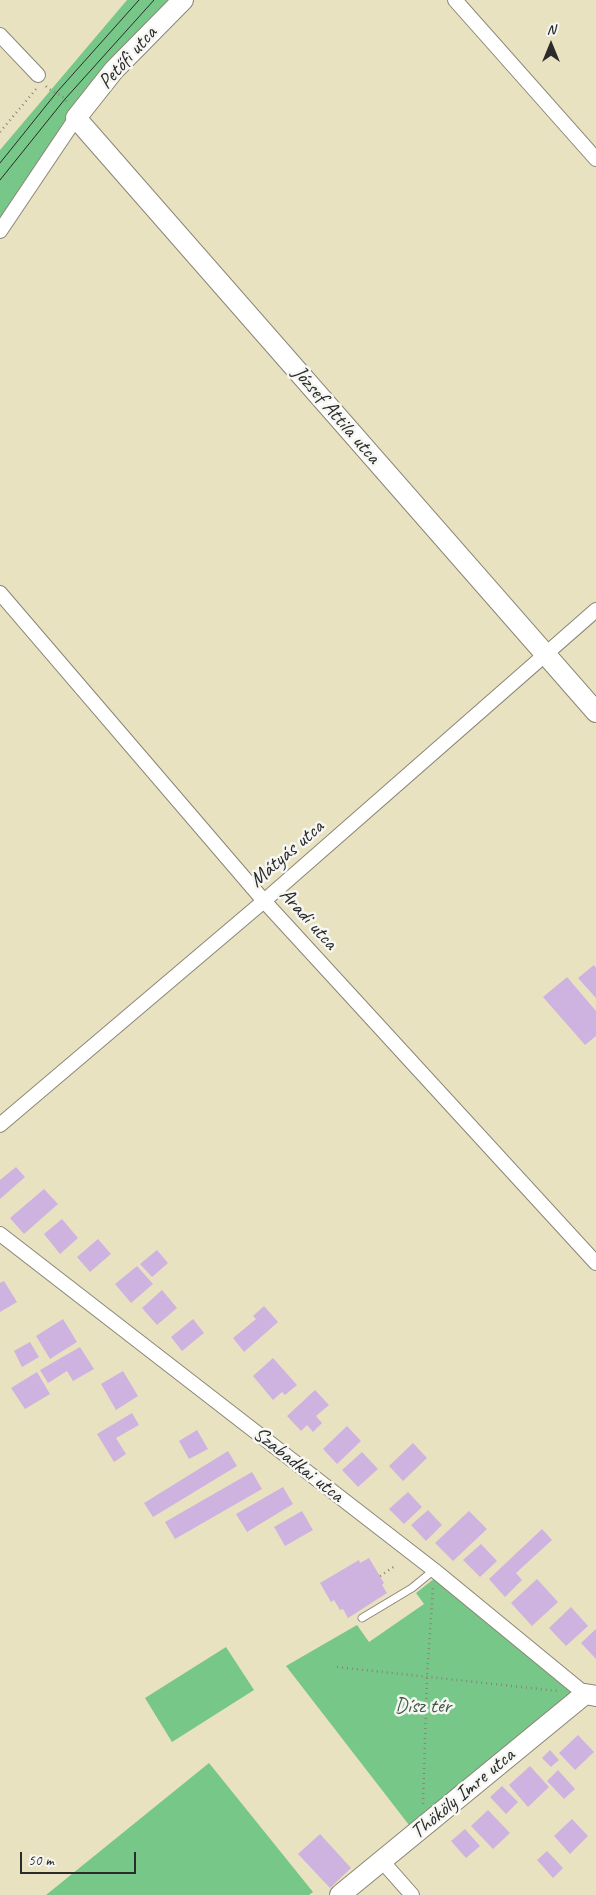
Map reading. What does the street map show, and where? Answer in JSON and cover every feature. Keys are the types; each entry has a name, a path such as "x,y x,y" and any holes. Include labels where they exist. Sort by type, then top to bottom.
{"street":[{"name":"Petőfi utca","path":"76,118 114,70 183,0"},
{"path":"455,0 596,159"},
{"path":"0,35 40,78"},
{"path":"0,231 76,118"},
{"name":"József Attila utca","path":"76,118 596,712"},
{"name":"Aradi utca","path":"0,593 264,900 596,1263"},
{"name":"Mátyás utca","path":"0,1125 264,900 596,610"},
{"name":"Szabadkai utca","path":"0,1234 434,1570 590,1695"},
{"name":"Thököly Imre utca","path":"340,1895 590,1695"},
{"path":"382,1861 412,1895"}],"lane":[{"path":"362,1618 412,1588 434,1570"}],"path":[{"path":"0,132 40,78 48,89 62,96 72,108 76,118"},
{"path":"59,99 62,96"},
{"path":"380,1576 395,1566"},
{"path":"422,1828 427,1677 434,1570"},
{"path":"337,1667 590,1695"}],"green space":[{"path":"127,0 175,0 61,128 0,218 0,150"},
{"name":"Dísz tér","path":"435,1578 573,1693 409,1825 286,1666 357,1625 369,1642 424,1604 416,1593"},
{"path":"226,1647 254,1690 172,1742 145,1698"},
{"path":"209,1763 313,1892 309,1895 46,1895"}],"building":[{"path":"594,965 596,968 596,998 578,978"},
{"path":"567,977 596,1011 596,1036 585,1045 543,997"},
{"path":"16,1167 25,1177 0,1199 0,1180"},
{"path":"44,1189 58,1204 24,1234 10,1218"},
{"path":"62,1219 78,1238 60,1254 44,1234"},
{"path":"98,1239 111,1254 90,1272 77,1257"},
{"path":"157,1250 168,1263 152,1277 140,1264"},
{"path":"137,1266 153,1284 131,1303 115,1284"},
{"path":"4,1281 17,1302 0,1312 0,1283"},
{"path":"162,1290 177,1308 157,1325 142,1308"},
{"path":"264,1306 278,1322 244,1352 233,1338 256,1319 253,1316"},
{"path":"63,1319 77,1342 50,1359 36,1336"},
{"path":"193,1319 204,1333 182,1351 171,1337"},
{"path":"30,1342 39,1357 22,1367 14,1351"},
{"path":"80,1347 94,1369 73,1381 67,1371 48,1383 40,1370"},
{"path":"273,1358 297,1385 285,1395 282,1392 273,1400 253,1376"},
{"path":"123,1371 138,1396 116,1410 101,1384"},
{"path":"37,1372 50,1394 25,1409 11,1388"},
{"path":"315,1390 329,1405 316,1416 322,1423 313,1432 307,1425 301,1431 287,1416"},
{"path":"132,1413 139,1425 116,1438 126,1454 114,1462 97,1434"},
{"path":"347,1426 361,1441 337,1464 323,1449"},
{"path":"197,1430 208,1449 189,1459 179,1441"},
{"path":"413,1443 427,1458 403,1481 389,1466"},
{"path":"228,1451 237,1466 153,1517 144,1503"},
{"path":"362,1452 378,1469 358,1487 342,1470"},
{"path":"252,1472 262,1489 175,1539 165,1522"},
{"path":"283,1487 293,1504 247,1532 236,1514"},
{"path":"408,1492 422,1507 404,1524 389,1509"},
{"path":"428,1510 442,1525 426,1541 411,1525"},
{"path":"302,1511 313,1530 285,1546 274,1527"},
{"path":"469,1511 487,1529 453,1561 435,1543"},
{"path":"542,1529 552,1540 516,1573 522,1580 505,1597 489,1579"},
{"path":"481,1544 497,1561 480,1577 463,1560"},
{"path":"369,1558 384,1583 382,1585 387,1593 348,1618 343,1609 340,1610 334,1600 331,1602 320,1583 359,1560 360,1563"},
{"path":"537,1579 558,1602 532,1626 511,1603"},
{"path":"571,1607 588,1626 566,1646 549,1628"},
{"path":"596,1629 596,1659 581,1643"},
{"path":"578,1735 594,1752 575,1770 559,1753"},
{"path":"550,1750 559,1760 551,1767 542,1758"},
{"path":"530,1766 549,1787 528,1807 509,1785"},
{"path":"558,1770 575,1789 564,1799 547,1781"},
{"path":"502,1786 518,1802 506,1814 490,1797"},
{"path":"488,1810 510,1833 493,1849 471,1826"},
{"path":"572,1819 588,1836 570,1854 554,1836"},
{"path":"465,1829 480,1846 466,1858 451,1841"},
{"path":"320,1834 351,1868 330,1888 298,1854"},
{"path":"547,1851 563,1868 553,1878 537,1860"}],"tram line":[{"path":"0,163 57,92 139,0"},
{"path":"0,180 65,99 154,0"}]}
